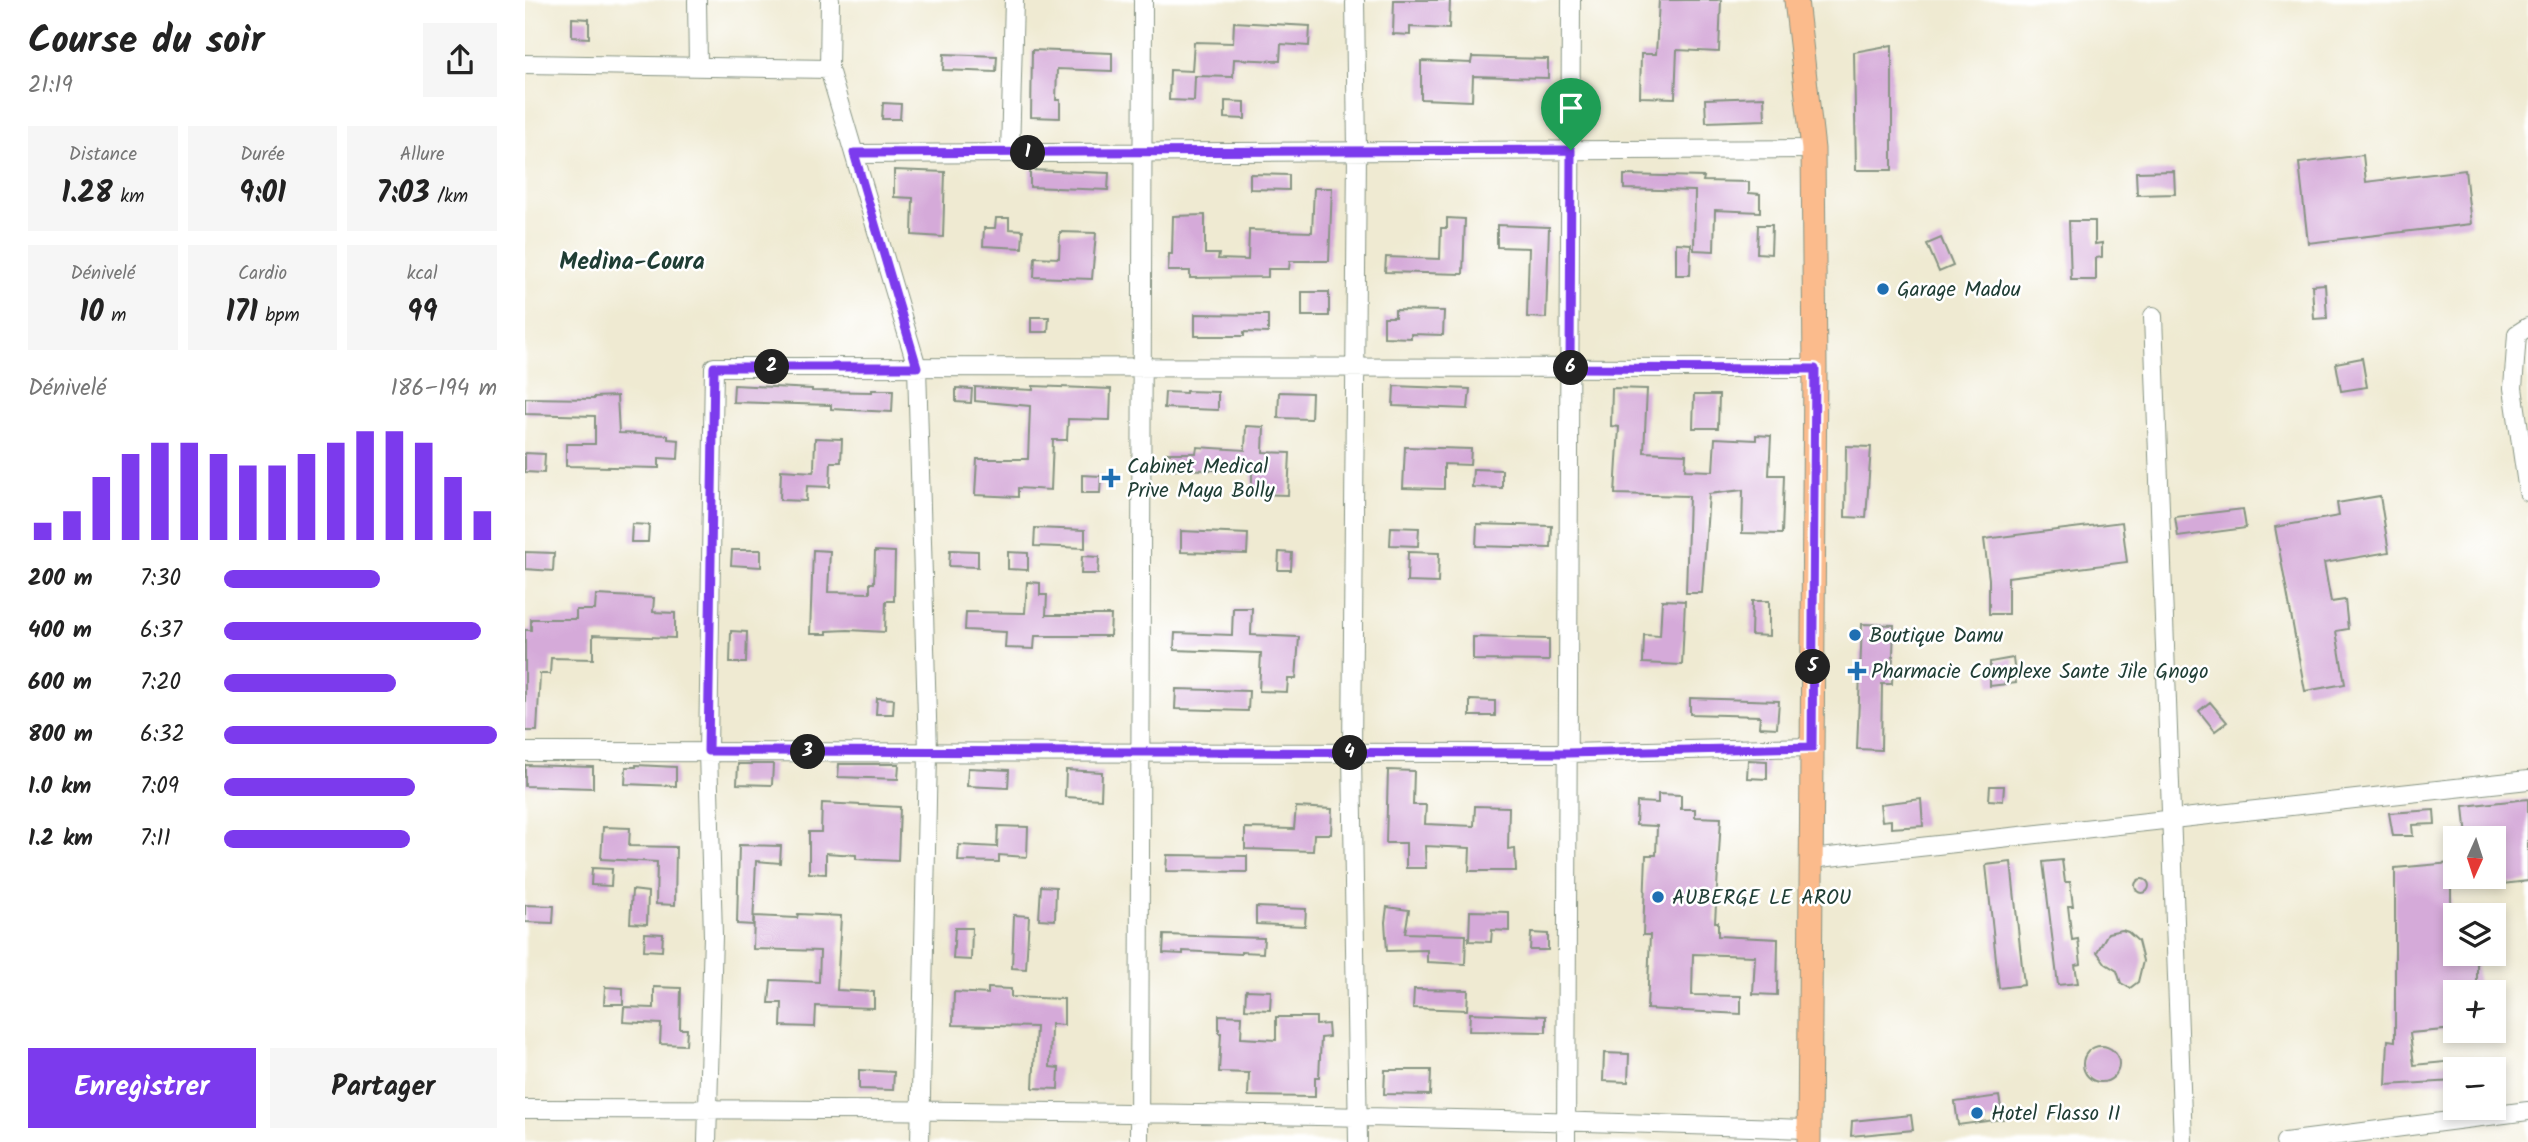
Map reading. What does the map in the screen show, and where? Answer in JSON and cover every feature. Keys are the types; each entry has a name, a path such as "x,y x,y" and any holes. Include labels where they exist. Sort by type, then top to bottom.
{"main road":[{"path":"1796,0 1813,149 1815,369 1809,1136"}],"street":[{"path":"697,0 698,65"},
{"path":"830,0 829,69 917,367 928,752 920,1142"},
{"path":"1010,153 1014,0"},
{"path":"1139,1142 1143,0"},
{"path":"1355,0 1357,151 1352,753 1358,1142"},
{"path":"1566,1142 1571,0"},
{"path":"525,64 829,69"},
{"path":"854,153 1813,149"},
{"path":"2153,316 2183,1142"},
{"path":"2528,327 2517,334 2513,388 2528,492"},
{"path":"707,1142 713,936 708,751 714,367 1815,369"},
{"path":"525,752 1568,753 1812,747"},
{"path":"1811,859 2528,780"},
{"path":"525,1110 708,1109 1566,1121 1809,1136"},
{"path":"2285,1142 2528,1111"}],"building":[{"path":"1394,0 1450,0 1449,29 1410,27 1410,35 1393,34"},
{"path":"1659,0 1721,0 1719,52 1677,50 1675,98 1640,97 1641,54 1656,54"},
{"path":"572,18 589,19 589,38 572,37"},
{"path":"1234,22 1310,26 1309,46 1281,44 1280,61 1234,59 1233,77 1195,76 1194,101 1169,100 1170,70 1192,71 1194,42 1233,43"},
{"path":"1892,45 1892,170 1856,170 1854,52"},
{"path":"1032,50 1112,53 1112,71 1057,69 1056,100 1060,100 1060,118 1031,117"},
{"path":"944,54 997,56 996,72 943,70"},
{"path":"1472,57 1548,59 1548,78 1473,76 1472,101 1421,99 1421,61 1471,63"},
{"path":"1764,97 1765,120 1706,122 1705,99"},
{"path":"1225,101 1245,102 1245,119 1225,118"},
{"path":"883,103 901,104 900,119 882,119"},
{"path":"2363,155 2366,182 2465,170 2471,224 2308,243 2299,163"},
{"path":"894,170 945,172 943,237 912,235 913,198 894,197"},
{"path":"1030,170 1109,173 1108,190 1030,187"},
{"path":"2174,171 2175,194 2137,195 2136,172"},
{"path":"1250,174 1289,175 1289,190 1250,189"},
{"path":"1624,175 1704,177 1703,181 1749,182 1749,193 1760,194 1760,212 1715,210 1714,251 1694,250 1695,191 1624,189"},
{"path":"1314,188 1332,188 1329,261 1290,261 1289,269 1268,269 1268,277 1190,278 1190,271 1168,271 1169,254 1172,254 1173,216 1205,215 1205,254 1219,254 1218,259 1248,260 1249,230 1312,232"},
{"path":"996,218 1009,218 1009,229 1023,230 1022,248 983,246 984,228 995,228"},
{"path":"1447,218 1465,219 1463,274 1385,272 1386,257 1440,259 1441,228 1447,228"},
{"path":"2069,221 2095,221 2095,244 2102,243 2102,257 2096,258 2096,280 2071,280"},
{"path":"1497,225 1549,227 1546,318 1527,317 1529,248 1497,247"},
{"path":"1758,225 1772,225 1771,254 1757,253"},
{"path":"1060,232 1096,233 1092,279 1034,277 1035,257 1059,258"},
{"path":"1941,238 1953,266 1939,272 1927,244"},
{"path":"1676,243 1691,244 1690,275 1676,275"},
{"path":"2325,284 2327,318 2314,319 2312,285"},
{"path":"1302,292 1329,292 1329,316 1302,316"},
{"path":"1395,310 1444,311 1443,335 1384,337 1384,317 1395,317"},
{"path":"1195,314 1268,315 1268,333 1195,336"},
{"path":"1031,317 1049,317 1048,332 1031,332"},
{"path":"2362,358 2367,387 2341,391 2336,363"},
{"path":"734,385 812,391 893,390 892,412 831,409 831,405 733,402"},
{"path":"1033,386 1111,389 1110,420 1068,419 1067,440 1053,440 1051,490 1018,488 1018,497 975,495 977,459 1028,459 1030,406 975,401 975,387 1033,390"},
{"path":"1394,386 1470,389 1468,409 1393,406"},
{"path":"956,388 972,389 971,403 956,402"},
{"path":"1612,388 1647,389 1644,452 1686,454 1685,470 1713,471 1715,438 1756,440 1756,435 1771,436 1769,475 1784,475 1782,534 1742,533 1743,490 1709,494 1702,593 1686,593 1689,496 1615,494 1619,427 1611,426"},
{"path":"1165,392 1218,392 1218,410 1164,408"},
{"path":"1279,392 1312,393 1311,419 1278,418"},
{"path":"1694,395 1719,395 1718,428 1693,428"},
{"path":"617,396 619,433 668,435 668,439 679,440 678,459 659,458 659,468 566,466 566,444 595,444 595,416 525,414 525,398 594,399"},
{"path":"1246,426 1264,427 1263,452 1290,453 1288,495 1252,494 1252,471 1166,469 1166,453 1196,453 1197,447 1245,450"},
{"path":"815,438 842,439 841,462 831,462 830,487 807,486 806,501 780,500 781,470 813,472"},
{"path":"1846,446 1871,447 1866,518 1845,517"},
{"path":"1405,447 1471,449 1470,465 1444,464 1444,489 1403,488"},
{"path":"525,453 545,454 544,473 525,472"},
{"path":"1473,469 1502,470 1502,488 1472,487"},
{"path":"1082,475 1101,476 1100,493 1082,493"},
{"path":"2380,496 2389,552 2324,563 2331,602 2345,600 2348,629 2336,631 2345,684 2305,691 2275,527 2339,516 2337,503"},
{"path":"2243,509 2246,528 2178,537 2175,517"},
{"path":"2122,522 2127,562 2008,577 2008,614 1989,614 1989,579 1984,539"},
{"path":"632,524 649,525 648,542 631,542"},
{"path":"1477,524 1552,526 1551,548 1476,546"},
{"path":"1391,527 1419,528 1418,546 1390,545"},
{"path":"1035,528 1085,530 1085,548 1034,546"},
{"path":"1181,531 1248,534 1247,554 1181,552"},
{"path":"732,550 761,550 761,567 731,565"},
{"path":"813,550 830,551 828,592 870,593 870,583 874,583 875,551 895,552 894,601 886,601 885,632 848,630 810,634"},
{"path":"950,550 978,551 978,567 949,566"},
{"path":"525,552 554,553 553,571 525,569"},
{"path":"1008,552 1028,553 1028,570 1008,569"},
{"path":"1279,552 1292,553 1291,570 1278,570"},
{"path":"1408,552 1439,553 1438,583 1407,582"},
{"path":"1082,556 1099,557 1098,574 1081,574"},
{"path":"1027,582 1040,583 1040,595 1047,595 1046,615 1111,615 1110,636 1035,636 1034,649 1005,648 1006,632 965,630 966,612 1025,613"},
{"path":"596,595 654,598 653,612 675,613 675,638 593,635 593,659 551,658 550,674 540,674 537,731 525,731 525,630 531,630 531,619 576,619 576,610 595,610"},
{"path":"1662,600 1685,601 1682,665 1643,663 1644,635 1660,636"},
{"path":"1752,601 1769,601 1769,636 1751,635"},
{"path":"1233,608 1252,608 1251,635 1299,637 1296,679 1288,679 1287,692 1259,691 1261,653 1174,650 1175,633 1232,635"},
{"path":"1862,624 1894,625 1892,684 1882,684 1881,750 1857,749"},
{"path":"731,631 747,632 746,663 730,663"},
{"path":"1473,637 1549,639 1549,661 1473,660"},
{"path":"2013,658 2016,683 1990,686 1990,662"},
{"path":"1176,689 1249,691 1248,711 1175,709"},
{"path":"877,698 894,699 893,714 876,714"},
{"path":"1690,698 1779,701 1777,728 1759,727 1760,716 1690,714"},
{"path":"1470,700 1495,701 1495,716 1470,716"},
{"path":"2210,702 2227,722 2215,731 2199,711"},
{"path":"1748,760 1767,761 1767,779 1747,778"},
{"path":"738,764 773,764 772,785 737,784"},
{"path":"839,764 899,764 898,779 838,777"},
{"path":"525,765 593,767 593,788 525,786"},
{"path":"626,767 676,767 676,786 625,784"},
{"path":"968,768 1009,770 1008,788 967,786"},
{"path":"1066,770 1102,772 1101,799 1065,797"},
{"path":"1388,770 1414,771 1413,805 1426,805 1425,824 1474,826 1475,806 1509,807 1508,849 1515,848 1516,871 1469,871 1470,848 1425,846 1426,868 1406,868 1406,843 1386,843"},
{"path":"1990,786 2004,786 2003,801 1989,800"},
{"path":"1658,794 1681,795 1681,809 1695,809 1695,817 1721,818 1715,922 1718,922 1718,936 1778,939 1777,995 1753,994 1755,956 1693,954 1692,995 1741,996 1741,1014 1647,1009 1650,935 1643,935 1646,855 1656,855 1657,826 1636,825 1637,802 1658,803"},
{"path":"1921,799 1923,826 1891,828 1891,820 1882,821 1880,804"},
{"path":"2528,799 2528,881 2506,884 2506,826 2466,826 2464,806"},
{"path":"822,803 900,807 898,861 856,859 856,855 826,853 826,874 809,873 809,832 821,832"},
{"path":"1296,807 1332,809 1331,834 1314,834 1313,851 1245,849 1245,828 1294,829"},
{"path":"2434,810 2435,824 2412,825 2413,836 2393,836 2389,813"},
{"path":"998,826 1028,827 1027,857 999,855 999,862 958,861 959,845 997,847"},
{"path":"603,827 630,828 629,846 676,847 675,905 656,904 657,862 601,859"},
{"path":"739,845 781,846 780,863 756,861 753,925 737,924"},
{"path":"1167,855 1247,856 1247,872 1166,871"},
{"path":"2062,860 2065,882 2070,882 2073,906 2068,906 2072,940 2078,939 2081,964 2075,965 2078,983 2058,985 2043,862"},
{"path":"2011,862 2024,985 1999,988 1986,865"},
{"path":"2443,864 2443,889 2451,889 2451,903 2443,903 2443,966 2477,966 2477,980 2443,980 2443,1030 2410,1033 2414,1065 2443,1062 2443,1082 2386,1085 2388,1040 2395,1041 2395,868"},
{"path":"592,868 612,869 611,886 591,885"},
{"path":"2139,879 2145,879 2149,886 2145,893 2139,893 2135,889 2135,883"},
{"path":"1041,886 1056,887 1055,920 1039,919"},
{"path":"632,890 648,892 647,924 630,923"},
{"path":"525,905 554,906 553,923 525,922"},
{"path":"1256,907 1306,909 1305,926 1256,924"},
{"path":"1387,907 1409,910 1405,933 1466,935 1465,964 1427,962 1427,950 1387,951"},
{"path":"1470,911 1509,912 1509,931 1492,930 1491,942 1469,941"},
{"path":"798,914 841,916 837,990 874,992 874,1008 816,1006 815,1027 781,1026 782,1003 769,1003 771,980 819,982 820,951 753,949 754,916 797,918"},
{"path":"1014,915 1029,916 1026,969 1012,968"},
{"path":"955,928 972,928 971,960 953,959"},
{"path":"2122,930 2138,941 2143,961 2138,982 2130,988 2121,983 2117,971 2106,964 2097,952 2108,933"},
{"path":"645,933 663,934 662,951 644,950"},
{"path":"1531,933 1548,934 1548,950 1530,950"},
{"path":"1164,935 1264,938 1263,953 1163,953"},
{"path":"605,987 623,988 623,1004 604,1004"},
{"path":"654,987 681,988 680,1029 687,1029 686,1045 660,1044 661,1024 623,1022 624,1007 654,1008"},
{"path":"988,988 1011,989 1011,997 1064,999 1064,1025 1051,1024 1050,1067 1059,1068 1058,1089 1033,1088 1036,1027 953,1025 954,992 988,994"},
{"path":"1414,989 1468,990 1467,1010 1413,1008"},
{"path":"1246,990 1271,991 1270,1010 1245,1009"},
{"path":"1470,1013 1546,1016 1546,1032 1469,1031"},
{"path":"1219,1015 1242,1016 1241,1038 1276,1040 1276,1017 1316,1017 1316,1025 1328,1024 1329,1037 1321,1038 1315,1097 1248,1096 1249,1073 1219,1072"},
{"path":"2101,1046 2114,1051 2119,1064 2114,1077 2101,1082 2088,1077 2083,1064 2088,1051"},
{"path":"1604,1053 1629,1054 1628,1082 1603,1081"},
{"path":"859,1070 894,1072 893,1090 859,1089"},
{"path":"1385,1070 1431,1070 1430,1095 1384,1094"},
{"path":"1999,1096 2003,1119 1958,1125 1955,1102"},
{"path":"1911,1115 1913,1130 1851,1136 1852,1121"}],"place":[{"name":"Garage Madou","path":"1883,289"},
{"name":"Cabinet Medical Prive Maya Bolly","path":"1111,478"},
{"name":"Boutique Damu","path":"1855,635"},
{"name":"Pharmacie Complexe Sante Jile Gnogo","path":"1857,671"},
{"name":"AUBERGE LE AROU","path":"1658,897"},
{"name":"Hotel Flasso II","path":"1977,1113"}],"district":[{"name":"Medina-Coura","path":"632,261"}],"route":[{"path":"1571,150 1570,368 1815,369 1812,747 1568,753 708,751 714,367 917,367 854,153 1571,150"}]}
